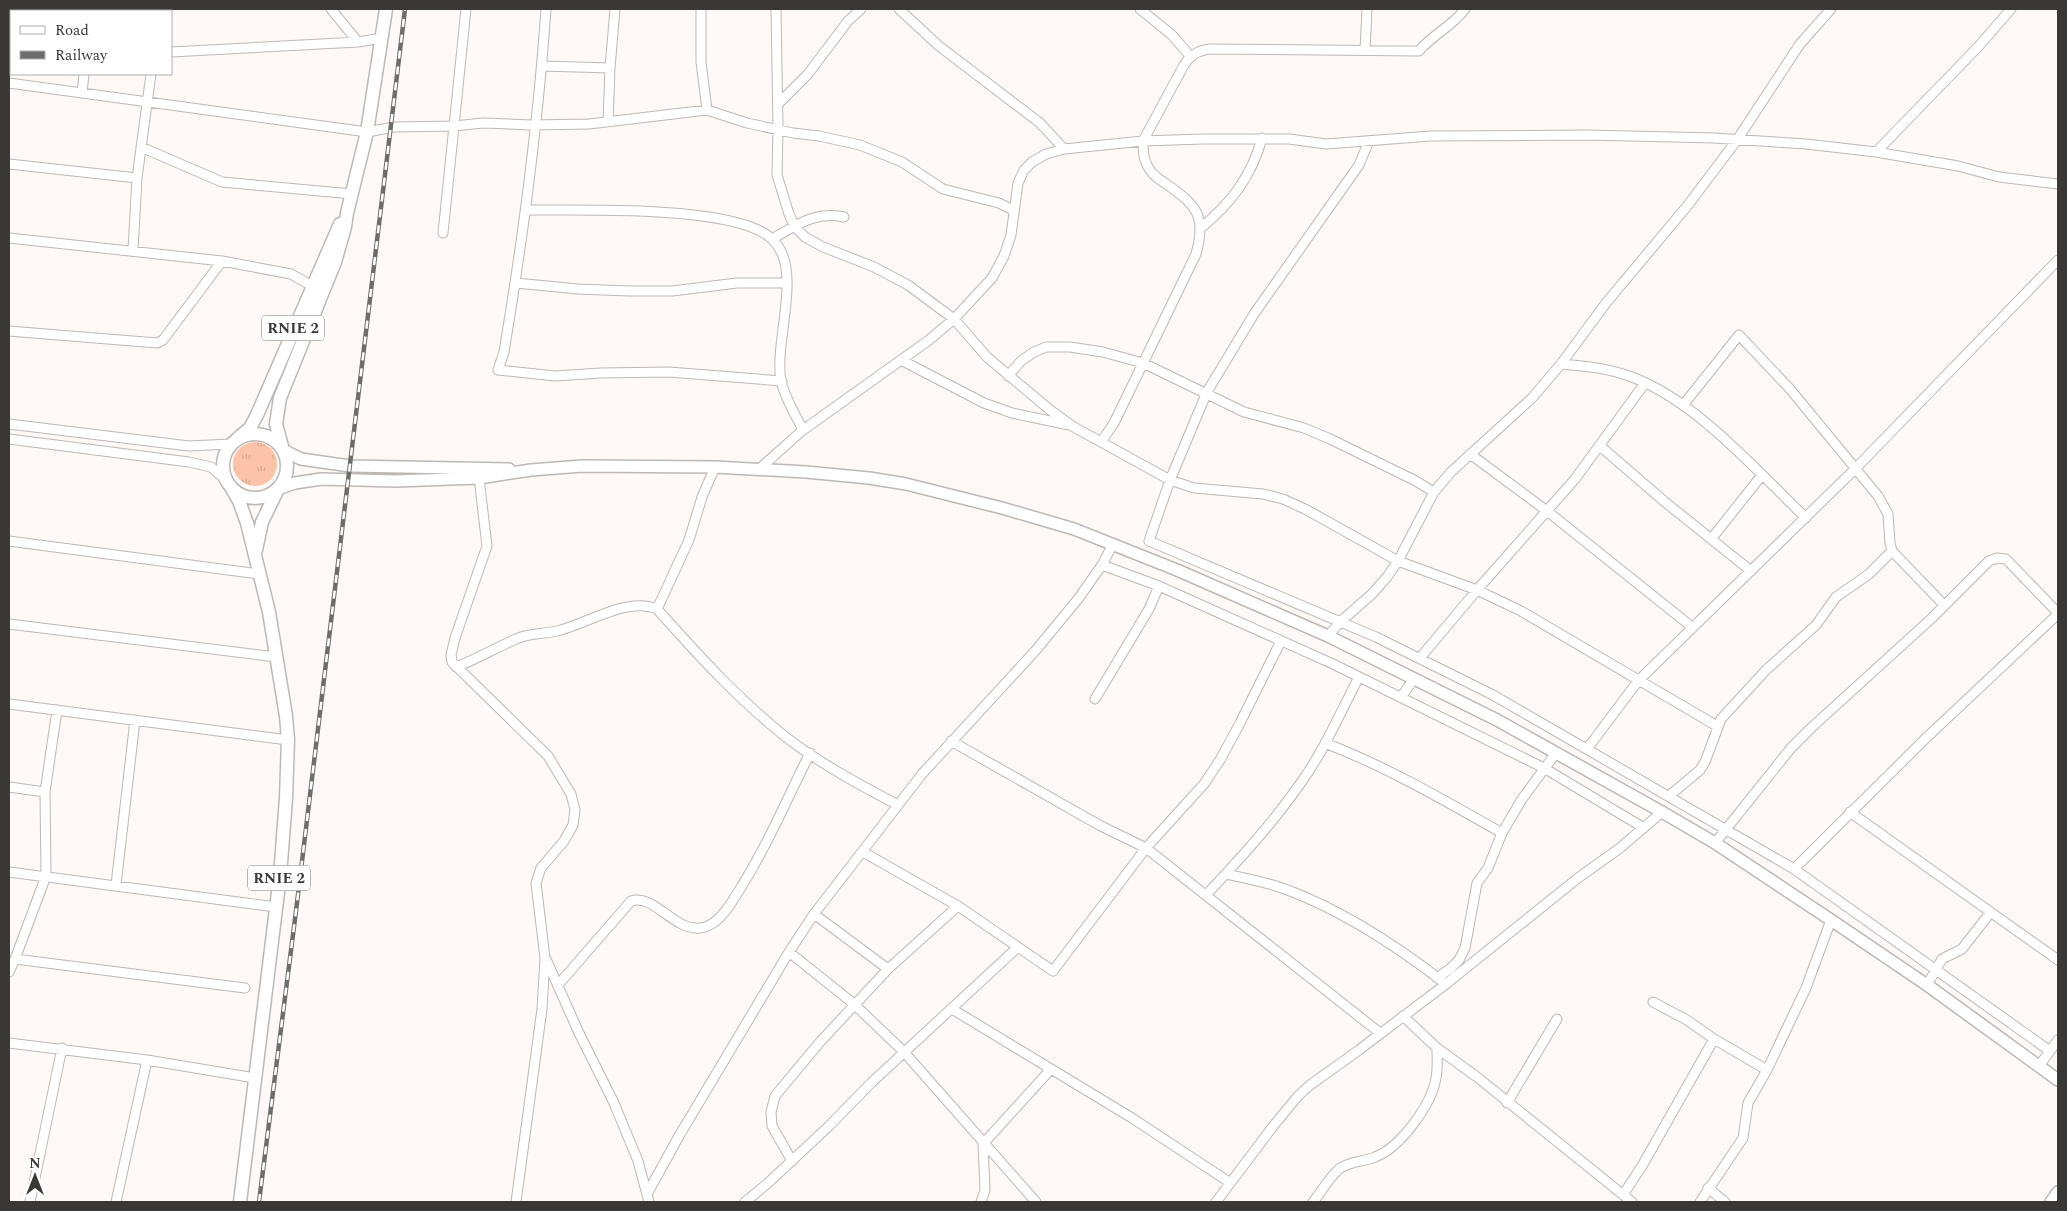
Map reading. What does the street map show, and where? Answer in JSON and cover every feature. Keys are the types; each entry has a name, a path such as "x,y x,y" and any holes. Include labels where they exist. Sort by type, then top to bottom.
{"highway":[{"name":"RNIE 2","path":"234,441 250,428 257,415 312,286 346,213 367,132 386,9"},
{"name":"RNIE 2","path":"283,450 276,424 280,398 335,262 345,228 346,213"},
{"path":"251,434 265,435 277,442 283,450 287,460 284,481 278,489 268,496 251,498 240,494 228,483 223,460 234,441 251,434"},
{"name":"RNIE 2","path":"228,483 243,510 269,612 286,716 288,740 285,807 276,907 240,1202"},
{"name":"RNIE 2","path":"255,555 262,522 278,489"}],"main road":[{"path":"283,450 301,459 350,466 484,467 531,470"},
{"path":"278,489 295,483 321,479 396,481 479,478 531,470 582,466 715,467 869,478 906,484 1002,508 1074,529 1328,636 1497,720 1662,812 1715,843 1831,920 1927,985 2058,1080"},
{"path":"2050,1202 2058,1192"}],"street":[{"path":"331,9 358,42"},
{"path":"443,233 466,9"},
{"path":"546,9 536,125 530,159 527,210 504,352 498,370 555,376 669,372 782,381"},
{"path":"608,122 615,9"},
{"path":"702,9 701,62 707,110"},
{"path":"776,9 777,175 782,195 795,227 814,243 874,267 908,285 954,320 987,357 1008,376 1072,426 1170,480 1194,488 1262,494 1283,499 1307,510 1398,561 1477,590 1522,611 1578,642 1638,681 1717,726"},
{"path":"778,104 808,74 848,21 861,9"},
{"path":"900,9 939,46 1040,123 1064,148"},
{"path":"1140,9 1172,35 1190,56"},
{"path":"1364,50 1367,9"},
{"path":"1101,442 1114,423 1196,254 1201,228 1198,216 1193,206 1149,169 1145,161 1143,141 1190,56 1199,51 1210,49 1419,51 1428,40 1452,23 1465,9"},
{"path":"1328,636 1340,622 1372,594 1398,561 1434,492 1451,472 1532,398 1561,364 1606,303 1688,206 1737,140 1800,44 1831,9"},
{"path":"1876,152 1978,47 2011,9"},
{"path":"172,52 358,42 382,38"},
{"path":"542,66 610,68"},
{"path":"82,93 84,75"},
{"path":"133,250 141,147 151,75"},
{"path":"10,83 367,132 394,127 454,126 483,123 573,125 707,110 747,123 778,128 793,133 841,140 876,151 902,162 943,189 993,201 1013,210"},
{"path":"758,470 803,430 954,320 992,278 1004,256 1011,235 1018,183 1024,170 1032,162 1046,154 1064,148 1143,141 1262,138 1296,139 1326,144 1431,136 1578,135 1737,140 1876,152 1958,166 1999,177 2058,184"},
{"path":"1201,228 1220,212 1250,174 1262,138"},
{"path":"1369,141 1359,165 1254,314 1207,392 1170,480 1149,541 1376,637 1493,695 1794,869 2050,1051"},
{"path":"141,147 222,182 352,194"},
{"path":"9,164 138,178"},
{"path":"527,210 706,215 742,224 772,239 782,255 786,268 787,283 780,367 782,381 803,430"},
{"path":"772,239 811,218 821,215 844,217"},
{"path":"9,238 222,261 291,274 312,286"},
{"path":"1587,750 1638,681 1855,469 2058,260"},
{"path":"9,331 157,343 163,340 222,261"},
{"path":"516,283 578,289 629,291 672,291 737,283 787,283"},
{"path":"1684,404 1739,336 1790,389 1884,506 1888,514 1892,551 1944,605"},
{"path":"1008,376 1021,361 1034,352 1046,347 1070,347 1103,352 1143,363 1207,392 1244,412 1304,428 1328,438 1414,480 1434,492"},
{"path":"900,360 984,403 1020,415 1072,426"},
{"path":"1561,364 1603,368 1632,377 1684,404 1806,518"},
{"path":"1420,658 1547,511 1600,446 1645,383"},
{"path":"9,424 189,446 234,441"},
{"path":"9,439 189,462 210,467 228,483"},
{"path":"1600,446 1751,570"},
{"path":"1470,454 1547,511 1692,627"},
{"path":"657,609 689,540 702,497 715,467"},
{"path":"1712,538 1762,475"},
{"path":"479,478 488,546 451,651 452,662 548,756 561,774 571,794 575,810 573,825 564,842 541,868 536,883 545,958 542,1008 516,1202"},
{"path":"9,541 259,574"},
{"path":"648,1198 679,1136 789,952 814,914 922,774 1036,650 1078,599 1102,565 1113,544"},
{"path":"1669,796 1700,770 1721,719 1766,670 1816,624 1836,597 1869,574 1892,551"},
{"path":"1715,843 1804,734 1989,561 1998,558 2006,559 2058,614 1925,739 1794,869"},
{"path":"1102,565 1159,586 1401,697 1544,768 1644,828"},
{"path":"1095,700 1149,608 1159,586"},
{"path":"456,667 485,655 516,638 558,631 635,606 643,605 657,609 722,680 788,738 857,783 898,805"},
{"path":"9,624 276,657"},
{"path":"863,852 958,906 1052,972 1146,848 1204,784 1220,760 1281,641"},
{"path":"1206,896 1281,810 1301,783 1325,743 1359,677"},
{"path":"1401,697 1414,678"},
{"path":"9,704 288,740"},
{"path":"9,972 16,959 46,876 45,792 56,710"},
{"path":"116,885 135,720"},
{"path":"952,741 1099,825 1146,848 1380,1033"},
{"path":"1325,743 1423,788 1502,833"},
{"path":"558,985 631,901 637,899 646,901 690,928 700,929 718,920 758,861 810,753"},
{"path":"1437,978 1459,960 1465,948 1477,883 1492,860 1502,833 1544,768 1556,753"},
{"path":"9,788 45,792"},
{"path":"1216,1202 1229,1182 1298,1096 1446,984 1662,812"},
{"path":"1850,812 2058,960"},
{"path":"9,872 276,907"},
{"path":"1226,874 1283,888 1330,909 1371,931 1446,984"},
{"path":"792,1160 772,1126 771,1112 775,1096 854,1004 888,969 958,906"},
{"path":"1927,985 1942,959 1962,949 1990,912"},
{"path":"814,914 888,969"},
{"path":"1700,1202 1743,1138 1748,1103 1767,1070 1806,988 1831,920"},
{"path":"745,1202 1018,947"},
{"path":"789,952 854,1004 904,1052 1036,1202"},
{"path":"545,958 579,1034 614,1103 638,1161 648,1198"},
{"path":"16,959 245,988"},
{"path":"1653,1002 1687,1020 1714,1039 1767,1070"},
{"path":"952,1009 1132,1118 1229,1182"},
{"path":"1404,1016 1437,1048 1477,1077 1632,1202"},
{"path":"1507,1103 1557,1019"},
{"path":"1623,1195 1642,1166 1714,1039"},
{"path":"2039,1066 2058,1040"},
{"path":"9,1043 62,1048 147,1060 255,1078"},
{"path":"30,1202 62,1048"},
{"path":"1313,1202 1338,1170 1347,1164 1375,1158 1384,1153 1405,1134 1422,1112 1433,1089 1436,1078 1437,1048"},
{"path":"116,1202 147,1060"},
{"path":"981,1202 985,1190 986,1171 983,1144 1051,1068"},
{"path":"1708,1188 1725,1202"}],"green space":[{"path":"259,442 271,448 276,455 276,473 271,480 264,485 251,486 243,483 236,476 233,460 236,452 243,445"}],"railway":[{"path":"259,1202 405,9"}]}
